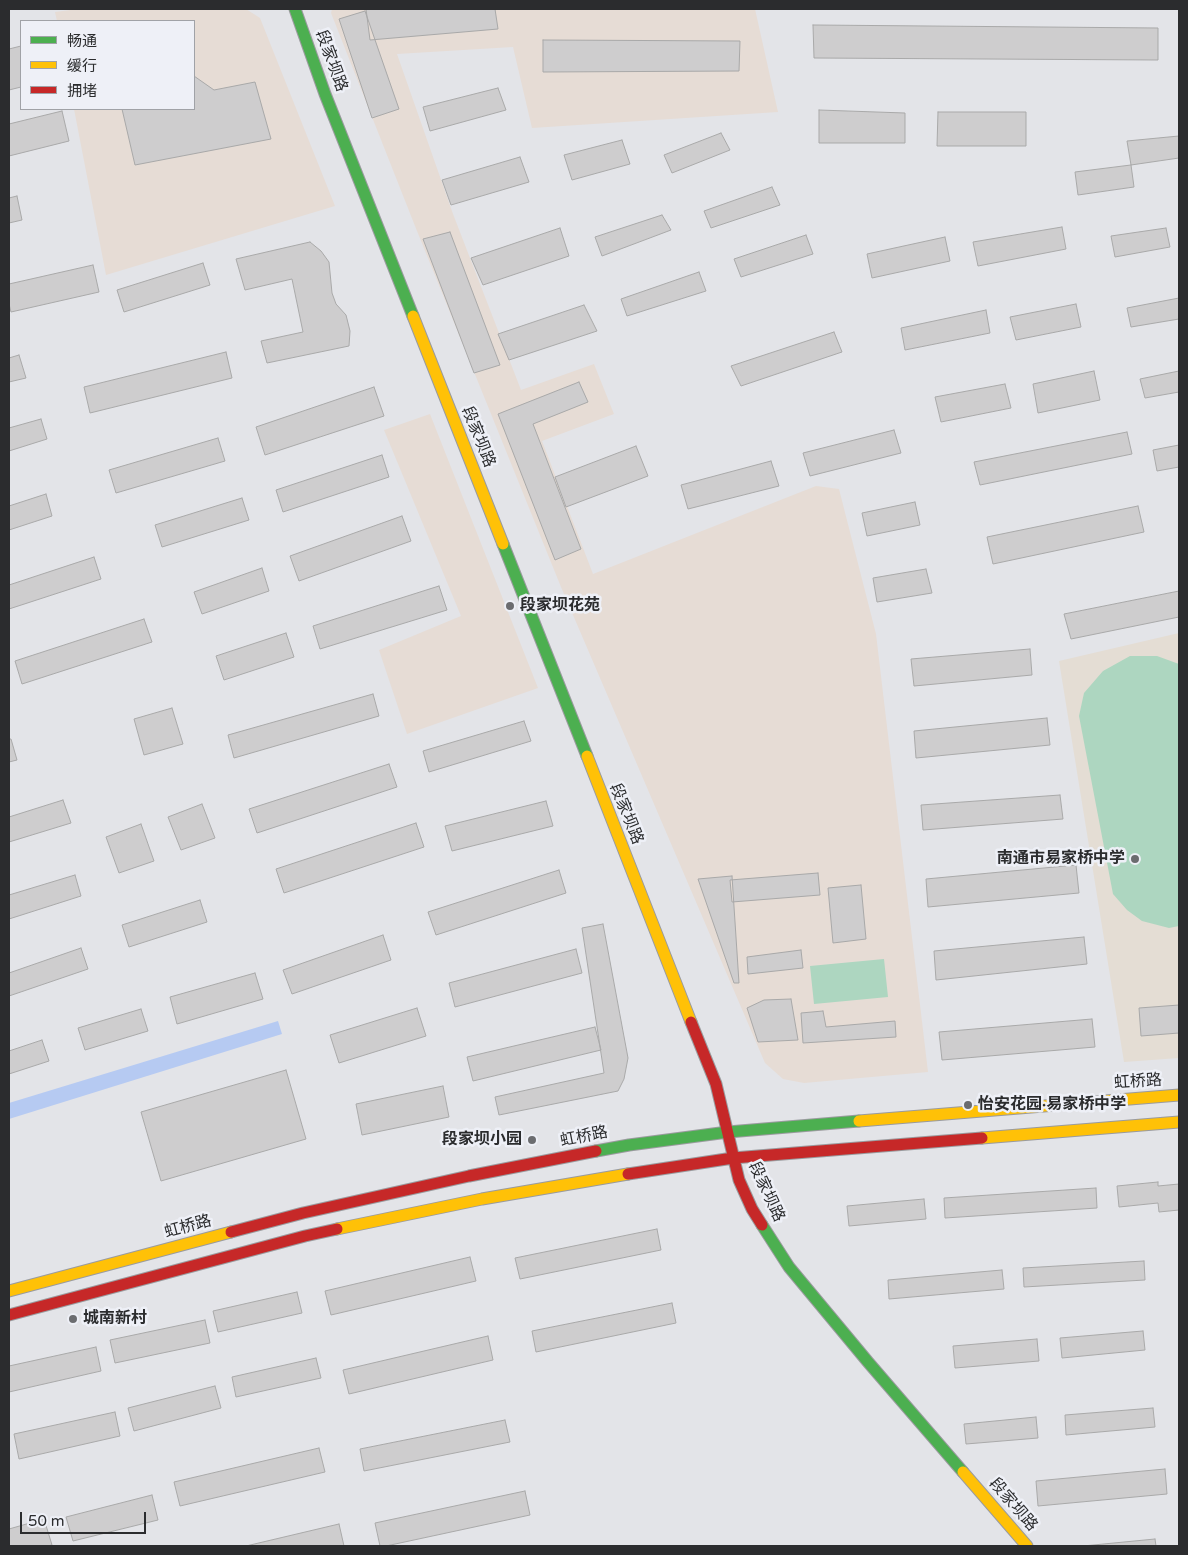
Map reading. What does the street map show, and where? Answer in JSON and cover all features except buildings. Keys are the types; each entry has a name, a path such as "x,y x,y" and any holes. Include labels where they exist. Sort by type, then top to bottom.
{"main road":[{"name":"段家坝路","path":"284,9 302,28"},
{"name":"段家坝路","path":"295,9 325,94 716,1084 739,1180 752,1209 789,1267 868,1362 1027,1546"},
{"name":"虹桥路","path":"9,1291 303,1213 469,1176 629,1145 728,1132 1179,1095"},
{"path":"9,1315 305,1236 482,1199 633,1173 733,1158 1179,1122"}],"shaded area":[{"path":"78,9 246,9 260,18 335,206 106,275 74,110 195,110 195,20 57,20 55,12"},
{"path":"332,9 755,9 778,112 532,128 513,47 397,54 453,214 521,390 594,364 614,414 542,441 593,574 816,486 839,489 876,634 928,1072 804,1083 783,1079 765,1063 561,587 415,226 331,13"},
{"path":"430,414 538,688 407,734 379,650 461,616 384,430"},
{"name":"南通市易家桥中学","path":"1179,633 1179,1058 1124,1062 1059,661"}],"green space":[{"path":"1130,656 1157,656 1179,664 1179,926 1169,928 1142,921 1127,910 1113,894 1079,716 1084,693 1103,671"},
{"path":"884,959 888,997 814,1004 810,966"}],"water":[{"path":"278,1021 282,1034 9,1119 9,1103"}],"traffic: fast":[{"path":"295,9 325,94 413,316"},
{"path":"503,544 587,756"},
{"path":"596,1151 728,1132 859,1121"},
{"path":"762,1225 789,1267 963,1472"}],"traffic: slow":[{"path":"413,316 503,544"},
{"path":"587,756 691,1022"},
{"path":"859,1121 1179,1095"},
{"path":"982,1138 1179,1122"},
{"path":"337,1229 482,1199 628,1174"},
{"path":"9,1291 231,1232"},
{"path":"963,1472 1027,1546"}],"traffic: jam":[{"path":"691,1022 716,1084 739,1180 752,1209 762,1225"},
{"path":"628,1174 733,1158 982,1138"},
{"path":"231,1232 303,1213 469,1176 596,1151"},
{"path":"9,1315 337,1229"}],"place":[{"name":"段家坝花苑","path":"510,606"},
{"name":"南通市易家桥中学","path":"1135,859"},
{"name":"怡安花园·易家桥中学","path":"968,1105"},
{"name":"段家坝小园","path":"532,1140"},
{"name":"城南新村","path":"73,1319"}]}
